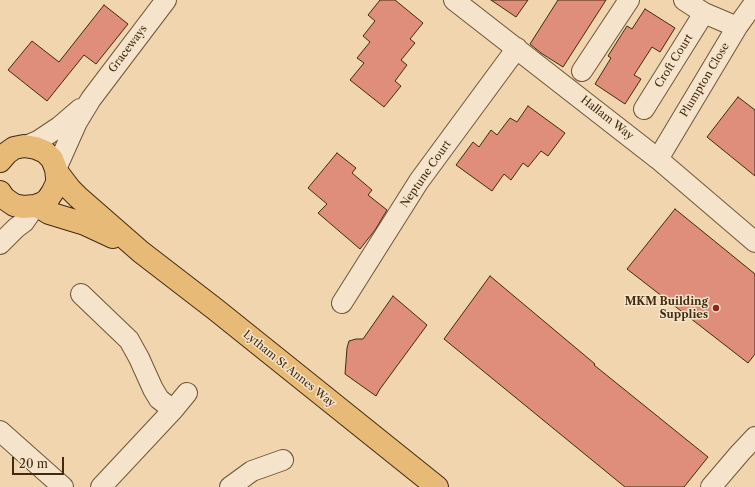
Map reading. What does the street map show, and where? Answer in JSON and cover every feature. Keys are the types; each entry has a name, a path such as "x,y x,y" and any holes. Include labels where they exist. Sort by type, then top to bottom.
{"main road":[{"path":"0,136 25,146"},
{"path":"0,161 14,148 25,146"},
{"name":"Lytham St Annes Way","path":"25,146 36,148 45,152 52,159 56,171 70,189 141,252 215,309 437,487"},
{"path":"0,192 9,202 14,205 23,207 36,206 48,199 52,193 57,183 56,171"},
{"name":"Lytham St Annes Way","path":"36,206 49,213 85,224 101,231 141,252"}],"street":[{"name":"Graceways","path":"56,171 77,122 91,99 166,0"},
{"name":"Hallam Way","path":"454,0 658,159 755,242"},
{"path":"582,71 629,0"},
{"path":"684,0 704,13 737,27"},
{"name":"Plumpton Close","path":"658,159 737,27 755,2"},
{"name":"Croft Court","path":"644,109 704,13"},
{"name":"Neptune Court","path":"342,304 419,181 517,48"},
{"name":"Graceways","path":"25,146 59,127 91,99"},
{"path":"0,244 24,222 36,206"},
{"path":"81,294 129,340 139,358 152,389 159,399 173,410"},
{"path":"101,487 188,393"},
{"path":"0,431 60,486"},
{"path":"711,487 755,437"},
{"path":"230,487 252,471 283,460"}],"building":[{"path":"380,0 395,0 423,23 410,39 415,43 401,60 407,65 395,81 401,86 384,107 350,80 364,63 357,58 370,42 363,36 375,21 368,15"},
{"path":"491,0 528,0 516,17"},
{"path":"558,0 606,0 563,67 530,44"},
{"path":"104,5 128,24 96,64 84,55 47,101 8,70 32,41 59,62"},
{"path":"645,9 675,28 660,52 652,47 634,75 641,79 625,104 595,84 611,58 608,56 627,26 632,29"},
{"path":"738,97 755,110 755,176 707,137"},
{"path":"528,106 565,133 548,156 541,151 528,167 523,163 511,180 504,174 492,191 456,165 473,142 479,147 491,130 497,135 510,118 517,122"},
{"path":"337,153 356,168 352,173 372,190 368,195 387,210 375,230 360,249 318,213 327,204 308,188"},
{"name":"MKM Building Supplies","path":"675,209 755,274 755,354 748,363 627,269"},
{"path":"490,276 595,364 594,365 708,457 684,487 625,487 444,339"},
{"path":"393,296 427,325 376,396 345,374 347,348 349,341 363,339"}],"place":[{"name":"MKM Building Supplies","path":"716,308"}]}
